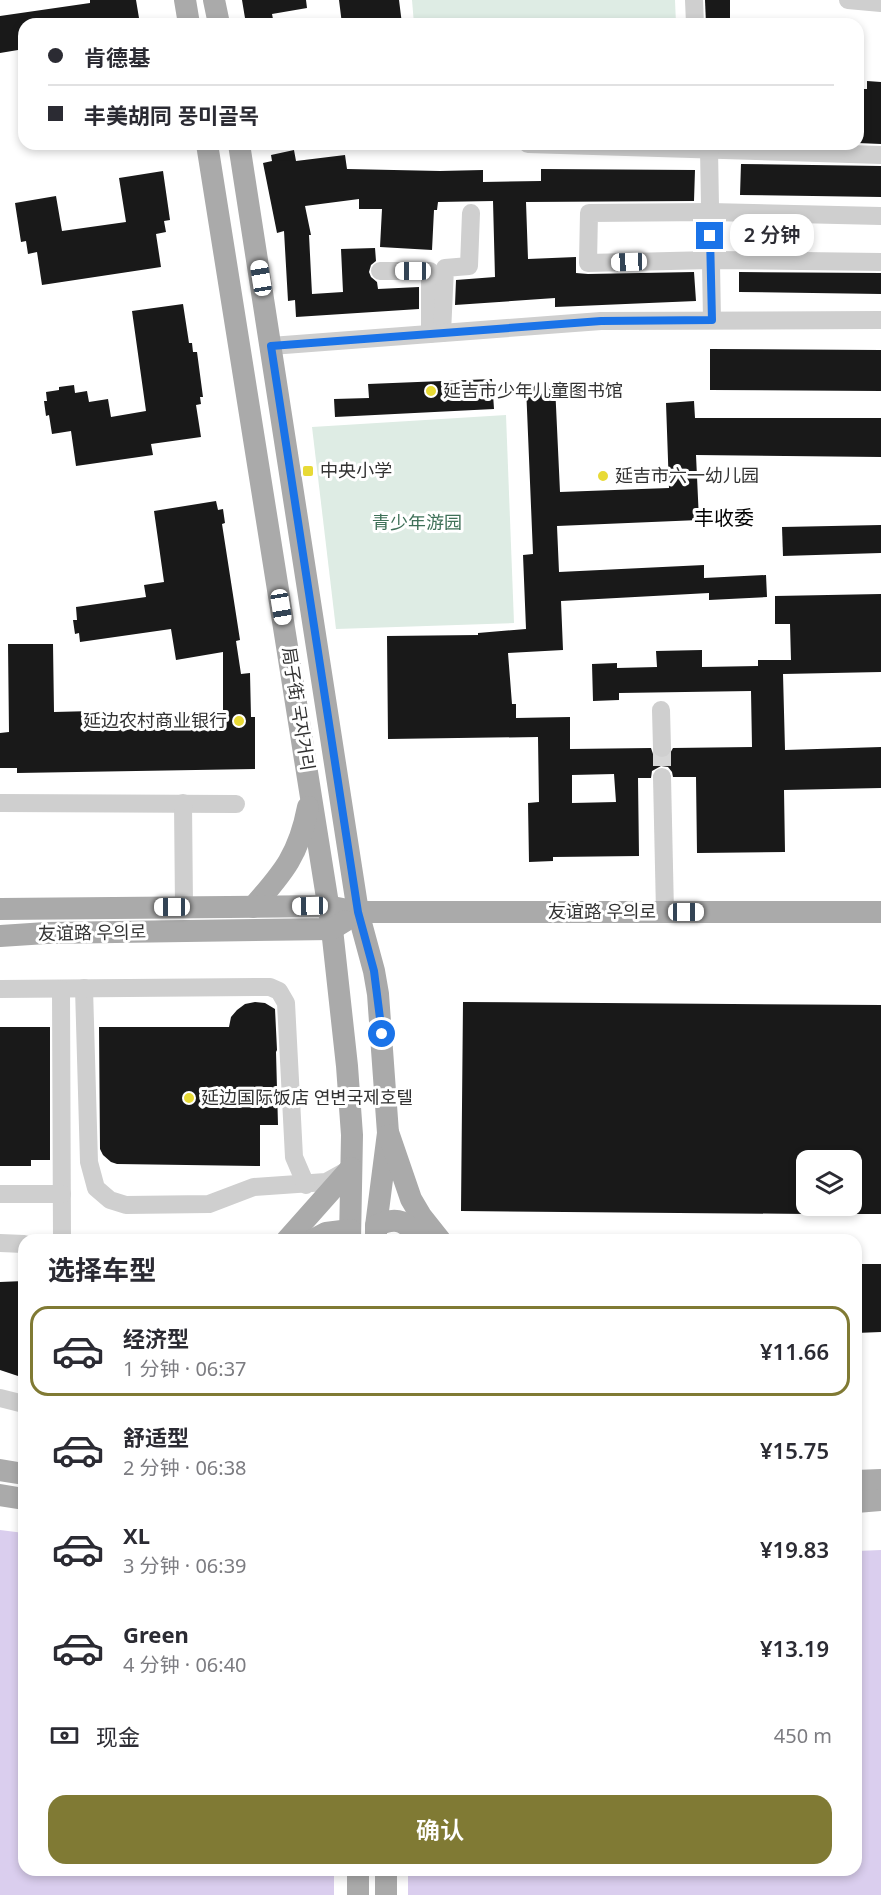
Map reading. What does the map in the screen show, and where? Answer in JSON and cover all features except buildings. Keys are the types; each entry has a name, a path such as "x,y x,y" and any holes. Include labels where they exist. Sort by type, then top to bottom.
{"main road":[{"path":"185,0 188,18"},
{"path":"214,0 218,18"},
{"name":"局子街 국자거리","path":"208,150 332,929 352,1135 350,1234"},
{"name":"局子街 국자거리","path":"240,150 358,912 378,994 388,1133 376,1233"},
{"path":"253,907 278,878 298,846 311,791"},
{"name":"友谊路 우의로","path":"0,909 327,906 358,912 881,912"},
{"path":"332,929 358,912"},
{"name":"友谊路 우의로","path":"0,936 46,933 332,929"},
{"path":"388,1133 411,1199 435,1234"},
{"path":"292,1234 351,1168"},
{"path":"376,1233 386,1221 402,1222 416,1234"},
{"path":"0,1470 18,1473"},
{"path":"862,1481 881,1480"},
{"path":"0,1495 18,1498"},
{"path":"862,1502 881,1500"},
{"path":"358,1876 358,1895"},
{"path":"386,1876 386,1895"}],"street":[{"path":"694,0 694,18"},
{"path":"848,0 881,3"},
{"path":"700,150 710,212 712,320"},
{"path":"828,150 881,155"},
{"path":"881,216 710,212 589,213 588,263 711,260 881,262"},
{"path":"436,334 445,268 469,266 471,213"},
{"path":"380,271 430,271 436,334"},
{"path":"271,346 601,321 881,320"},
{"path":"661,710 662,748"},
{"path":"663,777 665,912"},
{"path":"0,803 236,804"},
{"path":"177,803 178,907"},
{"path":"0,989 270,987 279,991 286,1003 294,1157 306,1185"},
{"path":"61,988 62,1234"},
{"path":"84,988 89,1162 92,1180 101,1194 110,1200 126,1205 209,1204 254,1187 326,1182 351,1168"},
{"path":"279,1186 288,1173 294,1157"},
{"path":"0,1194 62,1194"},
{"path":"0,1243 18,1244"},
{"path":"0,1398 18,1402"}],"green space":[{"path":"412,0 675,0 676,18 414,18"},
{"name":"青少年游园","path":"506,415 514,623 336,629 312,427"}],"shaded area":[{"path":"0,1530 18,1532 18,1876 862,1876 862,1551 881,1550 881,1895 0,1895"}],"pier":[{"path":"334,1876 408,1876 408,1895 334,1895"}],"tunnel":[{"path":"662,748 662,777"}],"place":[{"name":"延吉市少年儿童图书馆","path":"431,391"},
{"name":"中央小学","path":"308,471"},
{"name":"延吉市六一幼儿园","path":"603,476"},
{"name":"延边农村商业银行","path":"239,721"},
{"name":"延边国际饭店 연변국제호텔","path":"189,1098"}],"district":[{"name":"丰收委","path":"724,518"}],"route":[{"path":"382,1034 374,971 358,912 271,346 601,321 712,320 710,236"}]}
